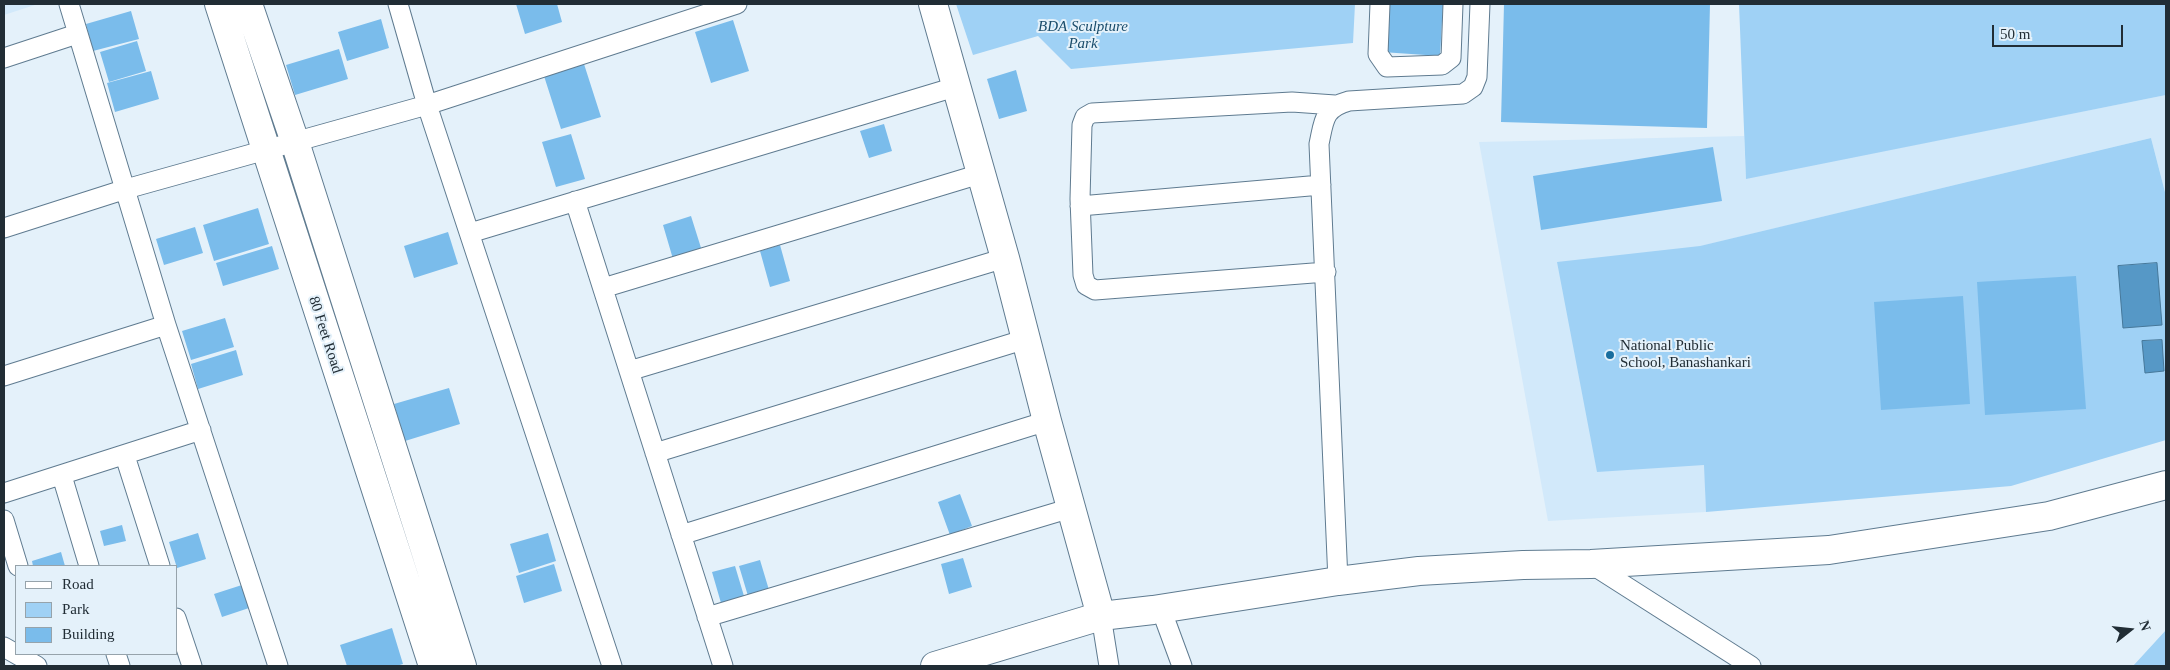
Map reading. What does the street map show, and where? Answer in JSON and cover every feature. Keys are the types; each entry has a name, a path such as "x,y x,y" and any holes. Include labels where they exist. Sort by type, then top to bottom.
{"street":[{"path":"69,4 166,325 278,666"},
{"name":"80 Feet Road","path":"219,4 433,666"},
{"name":"80 Feet Road","path":"248,4 295,142 462,666"},
{"path":"398,4 427,105 612,666"},
{"path":"4,228 126,189 427,105 737,4"},
{"path":"933,4 1005,258 1046,420 1101,616 1109,666"},
{"path":"1380,4 1378,54 1387,66 1442,65 1451,58 1453,4"},
{"path":"1326,272 1095,290 1086,285 1083,275 1080,206 1082,125 1085,117 1092,113 1292,102 1335,105 1349,101 1463,94 1473,87 1477,77 1480,4"},
{"path":"4,58 78,34"},
{"path":"470,233 955,87"},
{"path":"1335,105 1325,117 1319,144 1338,581"},
{"path":"603,288 980,174"},
{"path":"1080,206 1321,185"},
{"path":"575,201 723,666"},
{"path":"629,371 1005,258"},
{"path":"4,376 166,325"},
{"path":"655,453 1026,339"},
{"path":"681,535 1046,420"},
{"path":"4,493 125,456 201,430"},
{"path":"125,456 160,565"},
{"path":"62,476 89,565"},
{"path":"935,666 1101,616 1149,611 1338,581 1419,571 1523,565 1591,564 1829,550 2049,516 2166,485"},
{"path":"707,617 1071,508"},
{"path":"4,520 18,565"},
{"path":"1591,564 1751,666"},
{"path":"1149,611 1182,666"},
{"path":"178,624 192,666"},
{"path":"4,647 15,653"},
{"path":"18,655 37,666"}],"shaded area":[{"path":"4,4 38,4 4,15"},
{"name":"National Public School, Banashankari","path":"2166,95 2166,196 2151,138 1701,246 1706,512 1548,521 1479,142 1744,136 1746,178"},
{"path":"2157,263 2162,325 2123,328 2118,266"},
{"path":"2162,340 2164,371 2145,373 2142,341"}],"green space":[{"name":"BDA Sculpture Park","path":"956,4 1355,4 1353,43 1071,69 1038,36 973,55"},
{"path":"1739,4 2166,4 2166,95 1746,179"},
{"path":"2151,138 2166,196 2166,440 2011,486 1706,512 1704,465 1597,472 1557,262 1700,246"},
{"path":"2166,630 2166,666 2133,666"}],"building":[{"path":"516,4 557,4 562,22 525,34"},
{"path":"1385,4 1443,4 1440,56 1382,52"},
{"path":"1504,4 1710,4 1707,128 1501,122"},
{"path":"131,11 139,39 93,51 86,24"},
{"path":"381,19 389,48 347,61 338,32"},
{"path":"733,20 749,71 711,83 695,32"},
{"path":"137,41 146,71 109,82 100,52"},
{"path":"339,49 348,79 295,95 286,65"},
{"path":"584,64 601,117 561,129 544,76"},
{"path":"1016,70 1027,111 999,119 987,79"},
{"path":"151,71 159,99 115,112 107,83"},
{"path":"884,124 892,151 869,158 860,131"},
{"path":"571,134 585,179 556,187 542,142"},
{"path":"1713,147 1722,201 1541,230 1533,176"},
{"path":"258,208 269,244 214,261 203,225"},
{"path":"691,216 702,251 673,259 663,225"},
{"path":"195,227 203,253 164,265 156,239"},
{"path":"448,232 458,264 414,278 404,246"},
{"path":"780,245 790,281 770,287 760,251"},
{"path":"272,246 279,269 223,286 216,263"},
{"path":"2076,276 2086,409 1985,415 1977,282"},
{"path":"1963,296 1970,404 1881,410 1874,302"},
{"path":"225,318 234,347 191,360 182,331"},
{"path":"236,350 243,375 198,389 191,364"},
{"path":"449,388 460,424 405,441 394,404"},
{"path":"960,494 972,526 950,535 938,502"},
{"path":"122,525 126,541 104,546 100,531"},
{"path":"198,533 206,559 178,568 169,542"},
{"path":"548,533 556,561 519,573 510,544"},
{"path":"61,552 65,565 33,565 32,561"},
{"path":"963,558 972,587 949,594 941,564"},
{"path":"760,560 769,590 748,596 739,566"},
{"path":"554,564 562,591 524,603 516,576"},
{"path":"735,566 744,596 721,603 712,572"},
{"path":"245,584 252,607 222,617 214,594"},
{"path":"392,628 403,664 396,666 347,666 340,645"}],"place":[{"name":"National Public School, Banashankari","path":"1610,355"}]}
